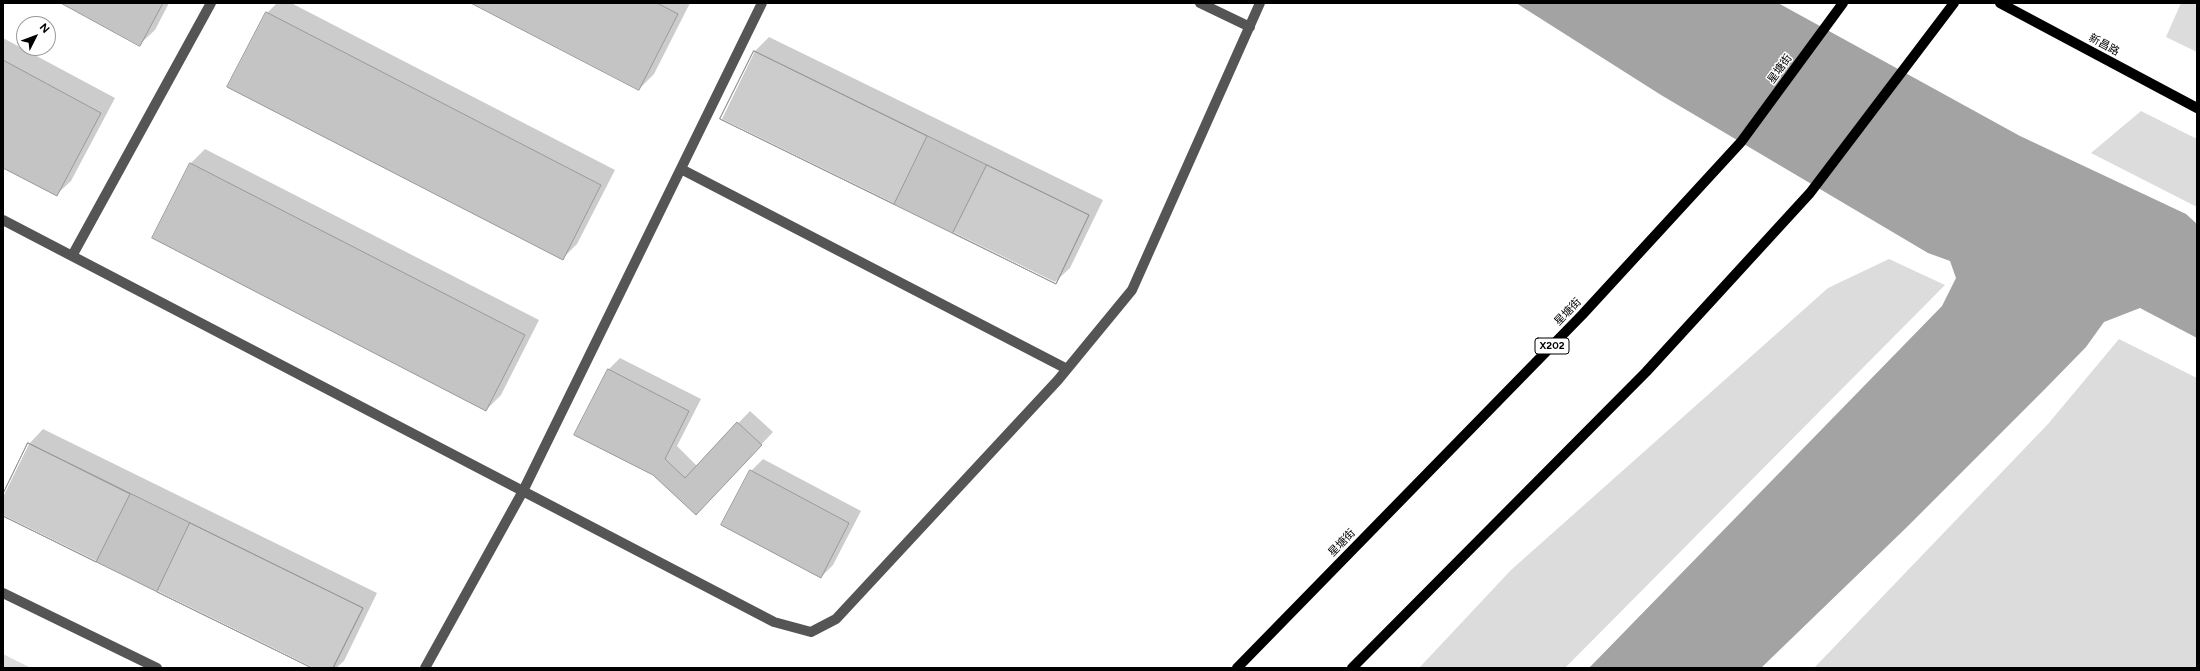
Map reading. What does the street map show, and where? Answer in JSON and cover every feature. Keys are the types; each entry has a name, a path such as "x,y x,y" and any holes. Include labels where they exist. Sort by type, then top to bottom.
{"main road":[{"name":"星塘街","path":"1237,668 1582,314 1741,142 1843,3"},
{"path":"1352,668 1646,372 1810,193 1954,3"},
{"name":"新昌路","path":"2000,3 2197,108"}],"lane":[{"path":"72,256 211,3"},
{"path":"425,668 523,491 762,3"},
{"path":"1200,3 1250,28"},
{"path":"3,220 774,622 810,632 836,619 1067,369 1132,290 1260,3"},
{"path":"681,169 1067,369"},
{"path":"3,593 157,668"}],"shaded area":[{"path":"1516,3 1778,3 2020,136 2186,214 2197,224 2197,338 2140,308 2104,322 2086,347 2046,388 1907,527 1761,668 1589,668 1942,306 1956,278 1950,261 1928,253 1661,95"},
{"path":"2181,3 2197,3 2197,52 2166,37"},
{"path":"2141,111 2197,139 2197,207 2091,153"},
{"path":"1889,259 1945,285 1565,668 1419,668 1511,570 1828,288"},
{"path":"2119,339 2197,378 2197,668 1814,668 2048,424"},
{"path":"3,654 31,668 3,668"}],"building":[{"path":"61,3 163,3 140,46"},
{"path":"471,3 657,3 678,14 639,90"},
{"path":"266,12 601,185 563,260 227,87"},
{"path":"754,51 1089,215 1056,284 720,119"},
{"path":"754,51 927,136 894,204 720,119"},
{"path":"3,60 101,113 57,196 3,168"},
{"path":"190,163 525,335 486,411 152,238"},
{"path":"987,165 1089,215 1056,284 953,233"},
{"path":"608,369 689,411 665,459 685,478 737,422 762,445 696,515 653,475 574,435"},
{"path":"28,443 363,608 333,668 312,668 3,516 3,494"},
{"path":"28,443 130,494 96,562 3,516 3,494"},
{"path":"750,470 849,523 821,578 721,525"},
{"path":"190,523 363,608 333,668 312,668 157,592"}]}
